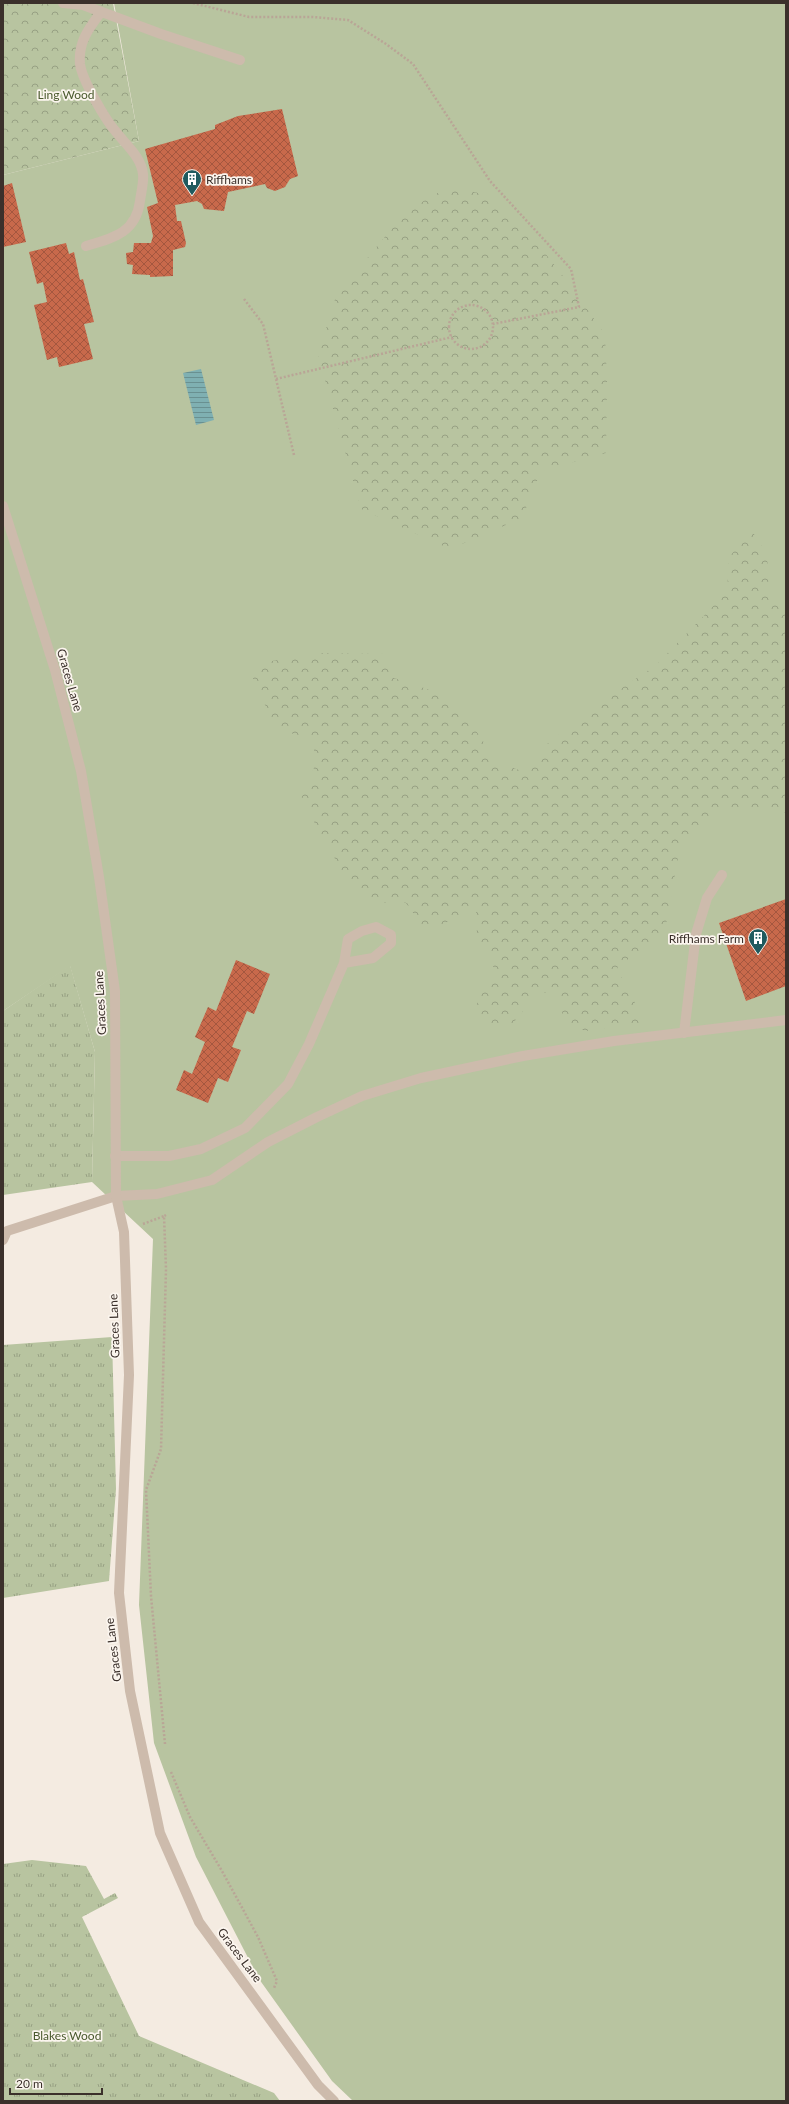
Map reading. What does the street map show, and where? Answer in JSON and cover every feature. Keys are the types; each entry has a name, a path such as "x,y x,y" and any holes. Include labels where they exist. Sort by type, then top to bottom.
{"street":[{"path":"63,3 83,5 240,60"},
{"path":"86,246 116,237 132,223 139,206 143,175 139,160 116,133 100,108 80,64 83,38 101,12"},
{"name":"Graces Lane","path":"3,506 55,670 81,771 99,877 115,992 116,1196 124,1232 129,1376 119,1594 130,1691 160,1833 199,1922 318,2086 334,2101"},
{"path":"684,1033 696,934 707,898 722,875"},
{"path":"115,1156 169,1156 201,1149 246,1128 288,1084 309,1044 344,963 348,939 362,931 376,928 390,935 391,943 373,958 344,963"},
{"path":"3,1240 7,1231 116,1196 156,1194 212,1180 268,1142 317,1117 362,1096 421,1078 538,1054 614,1041 786,1020"}],"path":[{"path":"193,3 249,17 313,17 348,20 386,44 413,64 490,181 571,269 579,307 493,324"},
{"path":"244,299 263,324 294,455"},
{"path":"472,305 483,308 493,324 491,338 486,344 476,349 464,348 457,344 452,337 450,330 452,316 464,306 472,305"},
{"path":"276,379 452,337"},
{"path":"165,1749 151,1596 146,1490 161,1449 166,1269 164,1216 170,1212"},
{"path":"169,1769 190,1817 222,1871 258,1937 277,1981 265,2011"}],"green space":[{"name":"Ling Wood","path":"3,3 113,3 139,141 3,175"},
{"path":"114,3 786,3 786,2101 353,2101 332,2081 259,1979 196,1857 154,1743 139,1605 153,1239 92,1182 95,1052 70,966 3,1011 3,175 139,141"},
{"path":"451,186 482,194 526,229 563,276 605,334 607,382 606,453 541,471 522,518 450,549 361,509 318,355 336,296 402,216 428,198"},
{"path":"752,531 767,554 769,592 786,603 786,813 721,809 680,847 665,930 617,968 645,1022 586,1031 564,1024 559,993 538,993 509,1028 485,1027 476,1006 494,968 477,936 476,908 427,932 406,903 370,903 347,880 301,799 314,768 314,739 278,730 252,676 272,661 316,653 385,654 394,678 442,694 468,719 497,762 527,773 547,744 601,702 655,666 727,592 729,557"},
{"path":"70,965 95,1052 92,1182 3,1195 3,1011"},
{"path":"112,1337 116,1489 109,1581 3,1598 3,1345"},
{"name":"Blakes Wood","path":"32,1860 86,1866 104,1899 115,1893 118,1898 82,1917 139,2036 274,2093 280,2101 3,2101 3,1864"}],"water":[{"path":"201,369 214,420 196,425 183,373"}],"building":[{"name":"Riffhams","path":"282,109 298,176 290,179 285,187 275,191 267,188 265,184 228,192 224,211 204,209 202,204 197,201 175,205 177,221 181,221 186,243 185,247 173,250 173,276 150,277 150,275 132,274 133,265 127,264 126,253 133,252 134,243 151,243 153,236 147,207 158,203 145,149 215,129 215,125 238,116"},
{"path":"12,183 26,242 3,247 3,186"},
{"path":"66,243 69,254 74,252 80,280 83,279 94,322 84,324 93,359 59,367 57,357 47,360 34,305 47,302 43,282 37,284 29,252"},
{"name":"Riffhams Farm","path":"786,899 786,986 746,1001 719,923"},
{"path":"236,960 270,974 254,1014 247,1011 232,1047 241,1050 228,1082 218,1078 208,1103 176,1090 184,1070 192,1074 205,1042 195,1037 208,1007 216,1011"}],"place":[{"name":"Riffhams","path":"192,196"},
{"name":"Riffhams Farm","path":"758,955"}]}
